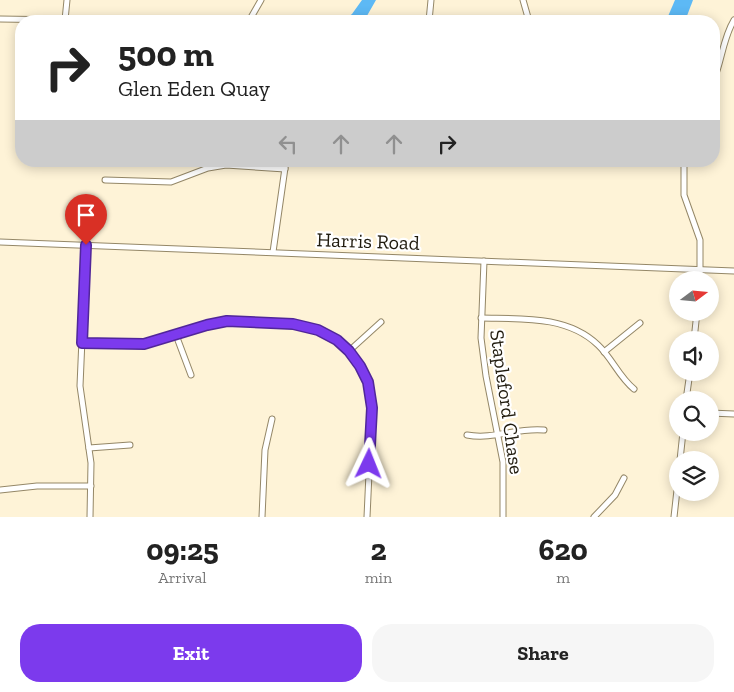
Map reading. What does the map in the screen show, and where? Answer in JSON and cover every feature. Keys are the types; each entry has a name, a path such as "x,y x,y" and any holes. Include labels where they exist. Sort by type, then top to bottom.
{"street":[{"path":"66,15 67,0"},
{"path":"252,15 261,0"},
{"path":"430,15 431,0"},
{"path":"523,0 527,15"},
{"path":"0,18 15,19"},
{"path":"720,62 728,33 734,20"},
{"path":"106,180 171,182 214,167"},
{"path":"252,167 285,168 273,252"},
{"path":"684,167 684,196 700,240 701,269"},
{"name":"Harris Road","path":"0,242 734,271"},
{"path":"86,245 80,386 91,463 90,517"},
{"name":"Stapleford Chase","path":"484,261 481,318 484,360 504,476 503,517"},
{"path":"481,318 560,323 570,326 589,337 604,352 620,376 634,389"},
{"path":"82,343 144,344 227,321 309,326 328,334 349,351 364,374 371,400 367,517"},
{"path":"349,351 381,322"},
{"path":"604,352 640,323"},
{"path":"176,335 191,376"},
{"path":"719,413 734,414"},
{"path":"262,517 265,450 272,418"},
{"path":"467,435 484,437 498,436 522,430 544,430"},
{"path":"89,448 130,445"},
{"path":"594,517 615,495 624,478"},
{"path":"0,490 37,486 91,486"},
{"path":"674,517 676,501"}],"water":[{"path":"362,0 376,0 367,15 351,15"},
{"path":"675,0 693,0 687,15 669,15"}],"route":[{"path":"86,245 82,343 144,344 217,322 227,321 309,326 328,334 344,346 354,357 368,382 372,408 369,464"}]}
